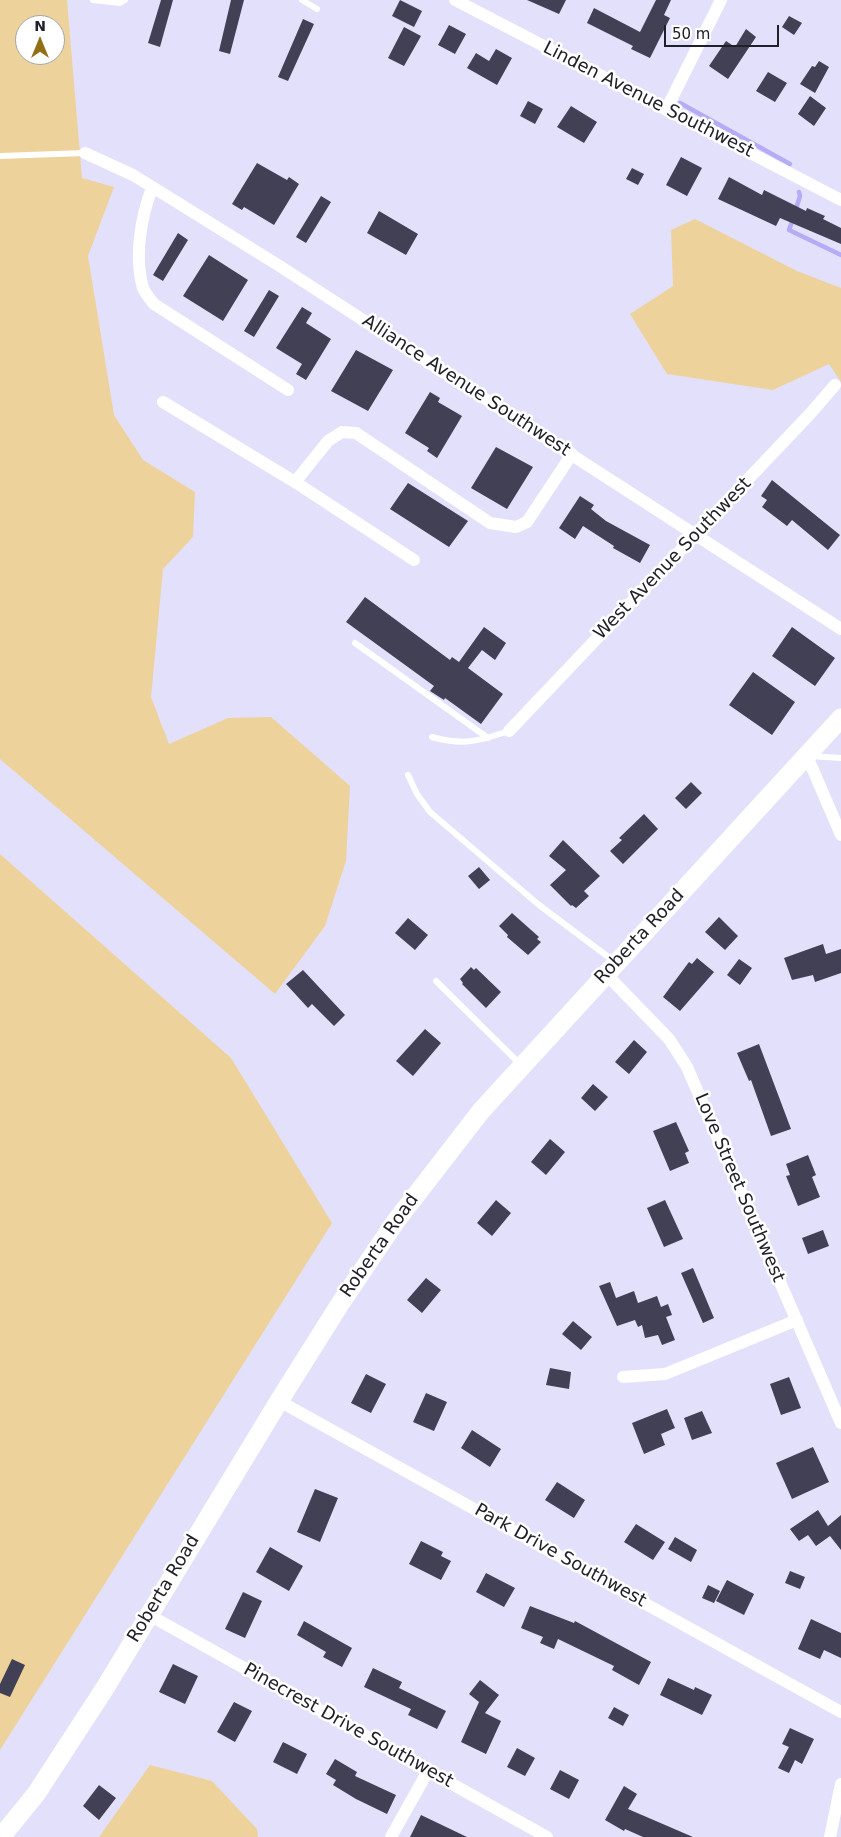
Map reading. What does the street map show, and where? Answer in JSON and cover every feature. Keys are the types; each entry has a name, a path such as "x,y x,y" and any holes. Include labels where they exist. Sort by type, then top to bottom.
{"street":[{"name":"Linden Avenue Southwest","path":"455,0 841,200"},
{"path":"666,110 721,0"},
{"name":"Alliance Avenue Southwest","path":"85,154 133,174 152,188 286,270 841,629"},
{"path":"152,188 144,210 140,239 143,290 154,304 288,390"},
{"name":"West Avenue Southwest","path":"510,731 835,386"},
{"path":"162,402 295,482 414,560"},
{"path":"295,482 328,441 342,432 356,434 490,522 516,527 527,522 572,454"},
{"name":"Roberta Road","path":"1,1837 36,1794 105,1688 279,1401 340,1304 396,1221 454,1144 522,1066 841,718"},
{"path":"806,756 840,829"},
{"name":"Love Street Southwest","path":"611,968 669,1039 687,1068 841,1423"},
{"path":"622,1377 665,1374 797,1320"},
{"name":"Park Drive Southwest","path":"279,1401 841,1712"},
{"name":"Pinecrest Drive Southwest","path":"149,1615 547,1837"},
{"path":"391,1837 428,1771"},
{"path":"830,1837 841,1784"}],"lane":[{"path":"93,0 120,3 125,0"},
{"path":"302,0 317,9"},
{"path":"0,156 85,154"},
{"path":"355,643 488,738"},
{"path":"432,737 446,741 474,742 510,731"},
{"path":"806,756 841,758"},
{"path":"408,775 417,794 430,812 611,968"},
{"path":"436,981 522,1066"}],"shaded area":[{"path":"0,0 67,0 82,178 114,187 88,256 114,415 143,460 195,492 193,537 163,569 151,697 169,744 228,718 271,717 350,786 346,861 325,926 275,994 0,759"},
{"path":"695,219 797,271 841,288 841,382 829,364 773,390 667,374 630,314 673,286 671,230"},
{"path":"0,854 231,1058 332,1223 0,1750"},
{"path":"150,1765 212,1781 257,1829 258,1837 99,1837"}],"building":[{"path":"161,0 173,0 160,47 148,43"},
{"path":"231,0 244,0 230,54 219,51"},
{"path":"400,0 422,11 414,27 392,16"},
{"path":"527,0 566,0 559,14"},
{"path":"656,0 671,0 664,15 670,18 650,58 631,49 633,46 587,23 594,8 640,32"},
{"path":"789,16 802,23 794,35 782,27"},
{"path":"303,19 314,24 288,81 278,77"},
{"path":"449,25 466,34 455,54 438,45"},
{"path":"404,27 421,36 404,66 388,58"},
{"path":"746,29 756,37 728,79 709,66 726,41 735,47"},
{"path":"496,49 512,58 497,85 467,68 476,53 489,61"},
{"path":"819,61 829,67 815,93 800,84 812,66 815,67"},
{"path":"768,72 787,83 775,102 756,91"},
{"path":"810,96 826,108 814,126 798,114"},
{"path":"528,101 543,109 535,124 520,116"},
{"path":"571,106 597,122 584,143 557,127"},
{"path":"681,157 702,168 687,196 666,185"},
{"path":"257,163 287,180 289,177 299,184 274,225 244,207 242,210 232,204"},
{"path":"632,168 644,174 638,185 626,179"},
{"path":"729,177 762,195 764,190 806,211 807,208 825,216 823,219 841,228 841,244 780,218 776,226 718,199"},
{"path":"321,196 331,202 306,243 296,237"},
{"path":"379,211 418,234 406,255 367,233"},
{"path":"178,233 188,240 163,281 153,275"},
{"path":"209,255 248,280 223,321 183,296"},
{"path":"269,290 279,296 254,337 244,331"},
{"path":"302,307 312,313 306,323 331,339 306,380 296,374 302,364 276,348"},
{"path":"356,350 393,370 368,411 331,391"},
{"path":"430,392 440,398 438,402 462,416 437,458 427,451 429,448 405,433"},
{"path":"496,447 533,467 507,509 471,488"},
{"path":"772,480 840,535 828,550 792,520 787,526 762,507 767,500 761,496"},
{"path":"408,483 468,521 449,547 390,509"},
{"path":"580,496 594,505 591,509 606,521 650,545 640,563 613,548 614,546 583,526 575,539 559,528"},
{"path":"365,597 450,660 452,657 459,662 484,627 506,643 495,660 482,650 468,668 503,694 481,724 445,698 444,700 430,691 434,686 346,622"},
{"path":"792,627 835,658 815,686 772,656"},
{"path":"753,672 795,702 772,735 729,705"},
{"path":"691,782 702,793 686,809 675,798"},
{"path":"644,814 658,829 623,864 610,851 622,840 619,838"},
{"path":"563,840 600,876 584,891 589,896 576,908 571,906 550,885 566,870 549,856"},
{"path":"479,867 490,880 479,889 468,876"},
{"path":"512,913 539,937 537,939 541,942 528,955 507,937 508,935 499,926"},
{"path":"719,917 738,936 725,950 705,932"},
{"path":"408,918 428,935 415,950 395,933"},
{"path":"823,944 826,954 841,949 841,973 815,982 813,975 792,980 784,958"},
{"path":"697,958 714,972 680,1011 663,997 689,962 692,964"},
{"path":"739,959 752,968 740,985 727,975"},
{"path":"471,967 474,970 476,968 501,992 486,1008 462,984 460,979"},
{"path":"303,970 345,1015 334,1026 312,1004 308,1008 286,984"},
{"path":"425,1029 441,1043 413,1076 396,1061"},
{"path":"634,1040 647,1052 629,1074 615,1062"},
{"path":"759,1044 791,1129 771,1136 751,1080 749,1081 737,1053"},
{"path":"593,1084 608,1097 595,1111 581,1098"},
{"path":"676,1122 689,1151 685,1153 689,1163 670,1171 653,1131"},
{"path":"550,1139 565,1152 546,1175 531,1162"},
{"path":"808,1155 816,1175 812,1177 820,1197 798,1206 786,1176 790,1175 786,1164"},
{"path":"496,1200 511,1213 492,1236 477,1223"},
{"path":"665,1200 683,1239 664,1247 647,1208"},
{"path":"823,1230 829,1246 808,1254 802,1238"},
{"path":"693,1268 714,1318 703,1323 681,1273"},
{"path":"426,1278 441,1290 422,1313 407,1300"},
{"path":"610,1282 616,1298 634,1291 638,1303 657,1296 661,1307 668,1304 672,1315 666,1317 675,1340 662,1345 658,1335 645,1338 642,1325 638,1327 635,1320 617,1326 599,1286"},
{"path":"573,1321 592,1337 581,1350 562,1334"},
{"path":"550,1368 571,1372 569,1389 546,1385"},
{"path":"366,1374 386,1384 371,1413 351,1403"},
{"path":"789,1377 801,1408 781,1415 770,1384"},
{"path":"426,1393 447,1402 434,1431 413,1422"},
{"path":"667,1409 675,1428 661,1434 665,1445 644,1454 632,1423"},
{"path":"702,1411 712,1433 692,1440 684,1418"},
{"path":"472,1430 501,1449 490,1467 461,1448"},
{"path":"813,1447 829,1482 792,1499 776,1463"},
{"path":"557,1482 585,1500 574,1518 545,1500"},
{"path":"315,1489 338,1498 320,1542 297,1532"},
{"path":"818,1510 828,1526 841,1515 841,1550 830,1536 816,1546 808,1535 799,1541 790,1529"},
{"path":"636,1524 665,1542 653,1560 624,1542"},
{"path":"675,1537 697,1550 691,1562 668,1549"},
{"path":"421,1541 443,1552 441,1556 451,1561 441,1580 409,1564"},
{"path":"270,1547 303,1566 289,1591 256,1572"},
{"path":"790,1571 805,1577 800,1589 785,1583"},
{"path":"486,1573 515,1588 504,1607 476,1592"},
{"path":"727,1580 754,1594 744,1615 716,1601"},
{"path":"708,1585 720,1591 714,1603 702,1598"},
{"path":"243,1592 262,1601 245,1638 225,1629"},
{"path":"530,1606 574,1623 575,1621 651,1662 639,1685 612,1670 614,1666 558,1639 554,1649 540,1643 543,1637 521,1628"},
{"path":"811,1619 841,1633 841,1658 824,1650 820,1659 798,1649"},
{"path":"304,1621 352,1648 342,1667 323,1657 326,1652 297,1635"},
{"path":"12,1659 25,1665 10,1697 0,1693 0,1684"},
{"path":"173,1664 198,1676 185,1704 159,1692"},
{"path":"373,1668 402,1682 399,1688 446,1711 437,1729 408,1715 411,1709 364,1687"},
{"path":"668,1678 694,1690 695,1687 712,1695 702,1715 660,1695"},
{"path":"480,1680 499,1695 485,1713 501,1721 486,1754 461,1742 479,1702 469,1694"},
{"path":"234,1702 252,1711 235,1742 217,1732"},
{"path":"614,1707 629,1715 623,1726 608,1718"},
{"path":"790,1728 814,1739 802,1764 795,1760 789,1773 778,1768 789,1747 782,1744"},
{"path":"283,1742 307,1754 297,1774 273,1762"},
{"path":"517,1748 535,1758 525,1776 507,1767"},
{"path":"335,1759 357,1772 355,1776 396,1795 387,1814 333,1785 336,1780 326,1774"},
{"path":"560,1770 579,1780 569,1799 550,1789"},
{"path":"99,1785 116,1798 99,1820 83,1806"},
{"path":"624,1786 637,1794 628,1809 693,1837 643,1837 625,1829 624,1831 605,1820"},
{"path":"421,1815 467,1837 410,1837"}],"waterway":[{"path":"680,103 790,164"},
{"path":"795,212 800,196 799,192"},
{"path":"793,219 789,230 841,255"}]}
